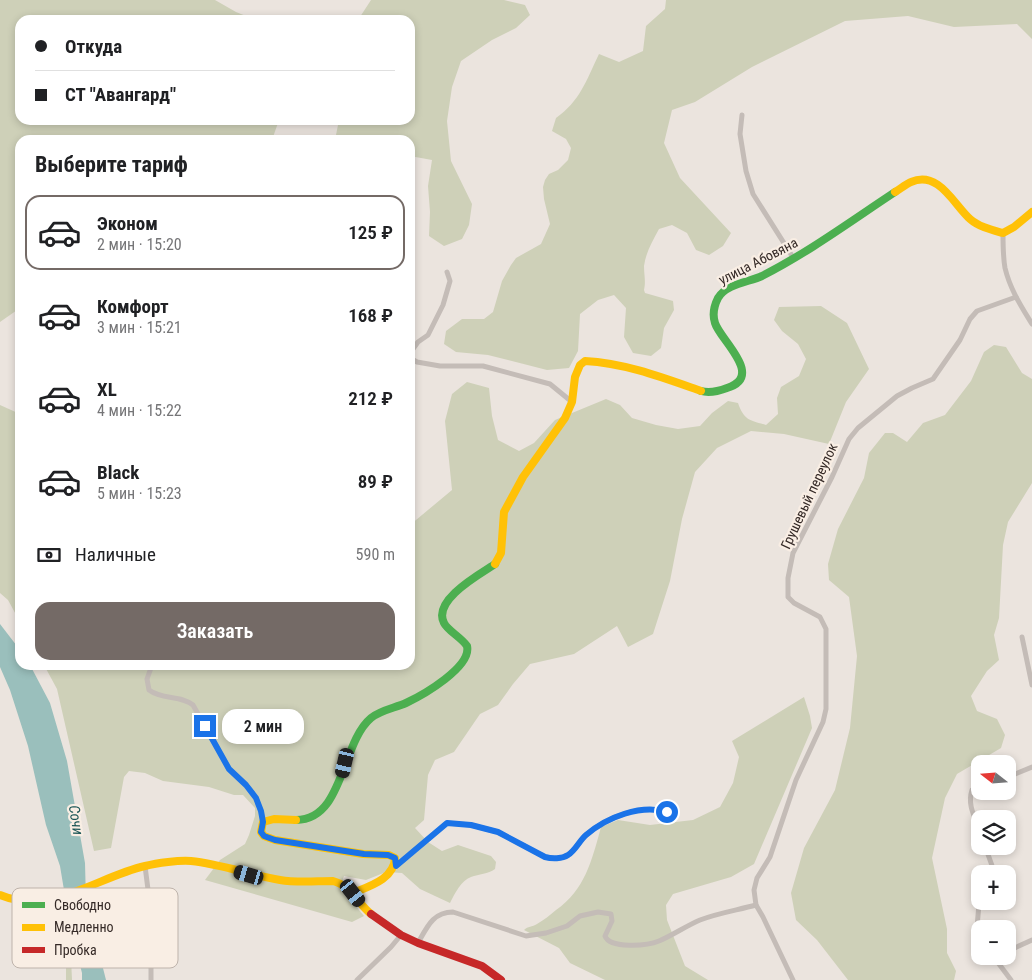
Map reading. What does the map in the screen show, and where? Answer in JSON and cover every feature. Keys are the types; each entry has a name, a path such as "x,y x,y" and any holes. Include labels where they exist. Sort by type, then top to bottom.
{"street":[{"path":"742,115 740,134 746,171 754,194 794,259"},
{"name":"улица Абовяна","path":"263,822 269,819 301,821 309,820 315,816 329,803 337,790 349,750 358,732 370,719 380,712 408,702 421,694 457,669 464,661 468,655 468,648 466,643 444,623 442,614 445,602 454,593 495,564 498,559 503,544 504,512 523,477 565,418 572,402 577,370 586,361 601,362 659,376 704,392 731,388 740,379 741,364 715,325 716,300 721,293 729,288 759,277 794,259 910,182 922,179 935,184 953,198 971,219 986,229 1003,233"},
{"path":"1032,212 1014,227 1003,233 1005,268 1016,297 1032,324"},
{"path":"415,346 428,335 443,305 450,282 447,272"},
{"name":"Грушевый переулок","path":"756,905 754,890 758,878 770,856 796,780 823,722 826,709 826,629 820,617 794,603 788,597 788,578 793,553 832,478 849,438 858,428 897,396 933,379 960,340 970,319 977,311 1016,297"},
{"path":"415,361 440,366 483,366 550,384 572,402"},
{"path":"1022,637 1032,685"},
{"path":"150,670 147,679 149,690 158,695 189,701 193,705 229,769 246,785 256,798 263,822 261,832 268,838 364,854 388,855 395,858 396,866"},
{"path":"1016,774 1032,767"},
{"path":"971,797 970,804 972,810"},
{"path":"353,893 390,873 447,823 471,825 498,832 545,857 554,859 568,856 585,835 606,822 632,812 647,809 658,809 667,812"},
{"path":"83,888 145,866 188,861 216,865 249,875 283,881 333,881 341,883 353,893 368,912 401,935 482,966 501,980"},
{"path":"145,866 148,888"},
{"path":"0,895 12,899"},
{"path":"418,943 429,923 445,912 453,912 526,936 546,933 567,926 580,916 598,912 610,914 612,921 605,936 606,939 609,942 624,945 657,942 701,920 756,905 793,980"},
{"path":"356,980 401,935"},
{"path":"1016,947 1032,940"},
{"path":"1001,965 1011,980"}],"green space":[{"path":"0,0 215,0 244,15 15,15 15,125 277,125 274,135 15,135 15,312 0,322"},
{"path":"371,0 504,0 525,5 530,15 516,28 492,40 461,61 452,87 447,121 451,161 472,204 469,225 462,239 444,246 429,236 428,186 432,160 415,157 415,135 336,135 338,125 415,125 415,15 361,15"},
{"path":"666,0 1032,0 1032,39 1017,24 954,27 908,16 845,21 752,67 695,102 672,110 664,143 680,178 731,233 723,246 709,255 696,250 687,233 672,225 659,229 645,261 644,290 645,293 673,301 674,310 664,328 661,348 651,356 633,353 624,337 626,308 614,295 598,300 580,314 578,351 569,368 547,370 488,355 456,352 444,344 446,331 462,319 484,319 493,312 502,281 511,265 516,258 541,244 550,224 543,187 549,174 558,170 568,160 571,148 566,139 552,131 556,118 577,97 599,54 619,62 643,51 646,26 665,9"},
{"path":"821,306 847,323 869,369 846,402 829,444 784,434 751,431 717,448 695,472 682,519 670,581 653,634 628,647 617,626 574,654 530,664 498,705 480,714 454,752 435,760 428,775 424,820 415,828 428,842 442,851 458,845 491,856 496,862 495,869 464,881 450,903 420,889 402,873 386,872 366,880 344,876 340,887 364,916 352,922 205,880 220,860 245,844 255,816 255,808 243,795 234,795 209,787 163,781 145,773 129,771 124,777 111,848 94,851 57,689 47,670 415,670 415,521 452,490 445,421 452,394 467,382 489,388 492,416 498,440 519,451 534,443 555,420 606,399 620,405 632,418 678,429 700,426 712,413 728,401 738,403 748,418 766,425 778,414 777,398 781,387 799,376 806,359 798,344 782,331 774,320 779,307"},
{"path":"994,345 1006,347 1022,373 1032,379 1032,483 1008,522 1003,545 999,618 994,635 999,660 987,671 971,696 977,711 997,719 1005,735 1001,748 989,755 971,755 971,766 957,774 945,798 932,858 947,929 947,953 956,971 954,980 848,980 817,940 796,920 791,893 804,848 835,790 850,728 857,656 849,597 829,580 828,564 838,529 864,478 869,453 885,433 893,433 907,442 923,423 945,415 971,381 984,352"},
{"path":"0,405 15,412 15,613 8,600 0,593"},
{"path":"804,697 812,728 754,864 731,877 673,894 666,905 667,920 685,966 708,980 605,980 570,963 559,948 524,930 545,919 566,902 581,884 601,827 618,820 650,825 693,820 720,807 733,783 739,757 732,741"},
{"path":"66,968 71,968 72,980 66,980"}],"water":[{"name":"Сочи","path":"0,624 15,644 15,670 33,670 50,703 67,761 85,863 86,888 64,888 60,866 46,825 28,746 10,690 0,667"},
{"path":"81,968 103,968 106,980 82,980"}],"traffic: fast":[{"path":"701,391 707,392 727,388 738,382 742,375 737,357 714,320 715,307 722,293 732,286 762,276 796,257 895,192"},
{"path":"296,820 312,817 324,808 333,794 353,744 371,718 423,694 445,679 462,663 467,654 467,646 448,629 442,614 445,605 459,589 495,564"}],"traffic: slow":[{"path":"895,192 911,182 930,181 945,191 974,222 1003,233 1014,227 1032,212"},
{"path":"495,564 501,553 504,512 523,477 565,418 572,402 575,377 580,365 585,361 615,365 644,372 701,391"},
{"path":"296,820 274,819 263,822 261,832 264,836 275,840 363,854 389,855 395,858 394,865 386,876 380,881 353,893"},
{"path":"83,888 145,866 191,861 280,880 300,882 333,881 340,883 371,914"},
{"path":"0,895 12,898"}],"traffic: jam":[{"path":"371,914 401,935 482,966 501,980"}],"route":[{"path":"205,726 224,762 235,776 251,790 256,798 261,811 263,822 261,832 264,836 275,840 364,854 388,855 395,858 396,866 447,823 471,825 498,832 545,857 554,859 568,856 585,835 606,822 632,812 647,809 658,809 667,812"}]}
